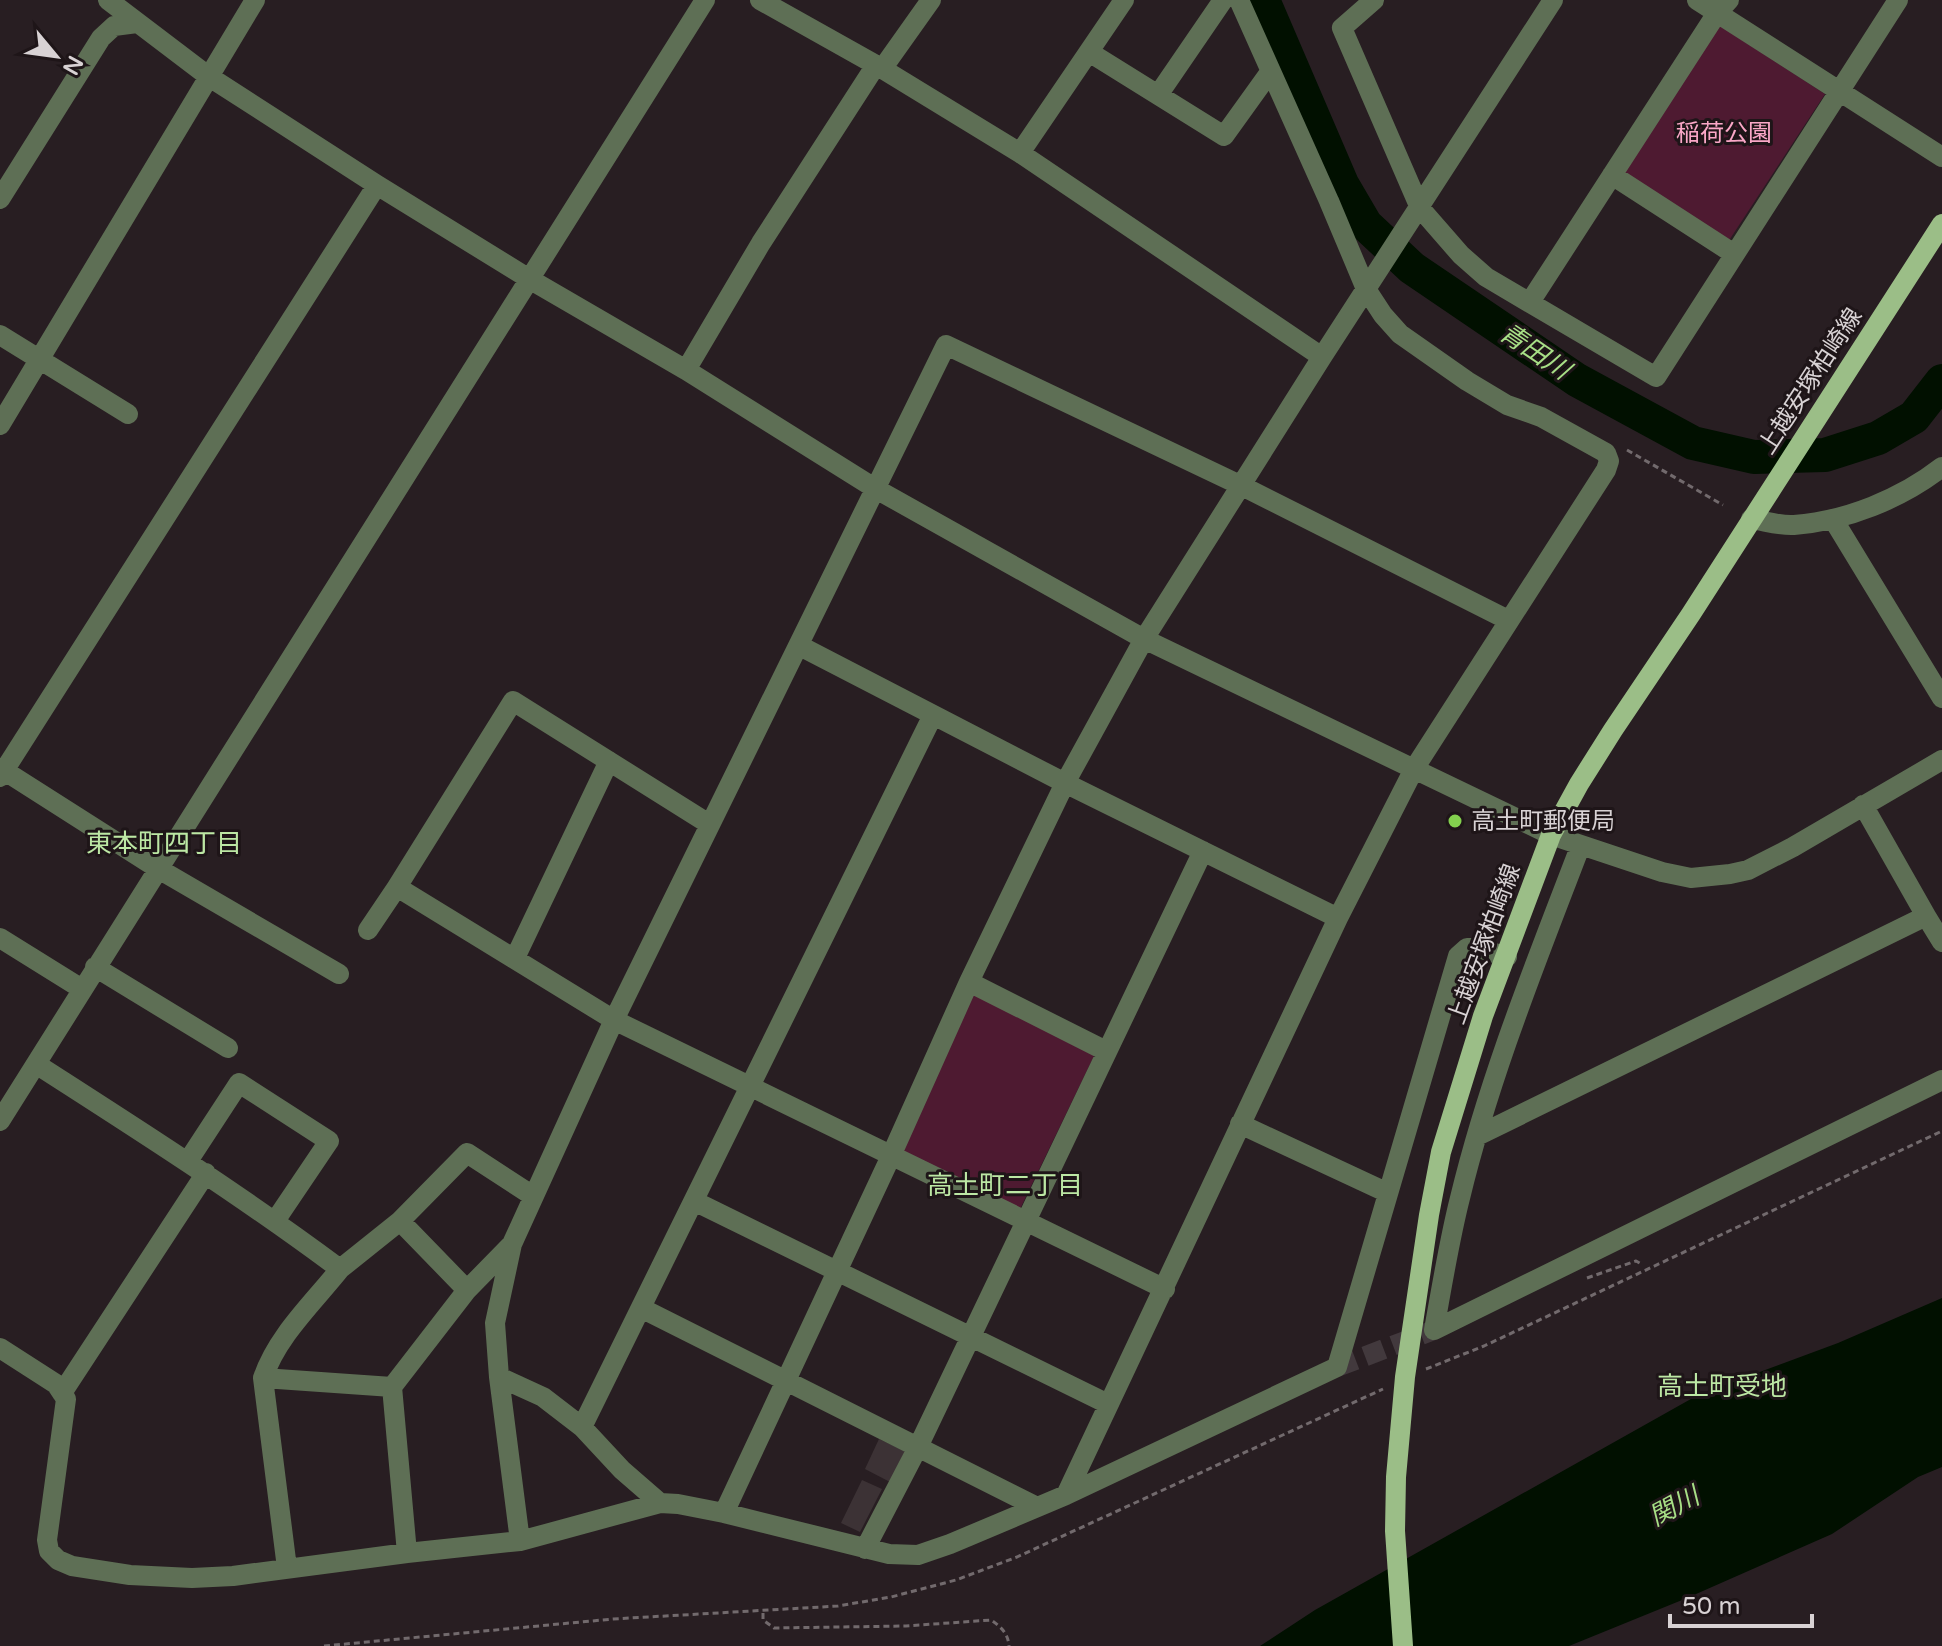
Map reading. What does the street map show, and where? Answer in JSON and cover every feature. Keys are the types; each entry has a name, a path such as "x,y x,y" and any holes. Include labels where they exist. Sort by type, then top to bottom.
{"main road":[{"name":"上越安塚柏崎線","path":"1403,1646 1395,1531 1401,1414 1415,1295 1441,1152 1483,1016 1551,835 1579,784 1942,224"}],"street":[{"path":"108,0 208,76 377,185 531,280 686,370 876,489 1144,639 1551,835 1662,872 1710,878 1748,870 1942,760"},
{"path":"0,425 255,0"},
{"path":"0,1121 705,0"},
{"path":"760,0 879,67 1020,153 1322,357"},
{"path":"686,370 761,243 879,67 931,0"},
{"path":"1020,153 1124,0"},
{"path":"1158,95 1223,0"},
{"path":"1066,1495 1338,918 1414,769 1609,461 1606,453 1541,417 1507,405 1400,334 1370,283 1329,201 1239,0"},
{"path":"1374,0 1342,28 1415,216 1486,277 1656,377 1898,0"},
{"path":"1697,0 1723,6 1838,92 1942,157"},
{"path":"724,1513 969,982 1065,783 1144,639 1415,216 1546,3"},
{"path":"1530,302 1723,6"},
{"path":"0,199 101,38 114,26 137,23"},
{"path":"1089,52 1224,136 1270,72"},
{"path":"1612,175 1734,254"},
{"path":"339,974 1,772 377,185"},
{"path":"0,335 128,414"},
{"path":"520,1541 495,1323 512,1244 614,1020 946,345 1242,486 1508,620"},
{"path":"1751,519 1791,525 1833,519 1912,488 1942,467"},
{"path":"1833,519 1942,698"},
{"path":"800,646 1065,783 1338,918"},
{"path":"368,930 513,701 709,824"},
{"path":"582,1427 933,715"},
{"path":"515,958 609,761"},
{"path":"1863,805 1942,942"},
{"path":"1580,847 1529,980 1477,1136 1449,1246 1434,1330 1942,1080"},
{"path":"865,1549 972,1336 1203,851"},
{"path":"397,887 614,1020 1165,1289"},
{"path":"1477,1136 1926,916"},
{"path":"0,938 82,989"},
{"path":"0,1348 56,1384 66,1399 47,1540 49,1551 58,1560 72,1566 130,1575 233,1576 520,1541 660,1503 724,1513 889,1554 918,1555 1066,1495 1337,1367 1458,956 1467,948 1479,948 1507,957"},
{"path":"95,967 228,1048"},
{"path":"969,982 1106,1051"},
{"path":"36,1064 206,1173 340,1269"},
{"path":"188,1161 239,1083 329,1141 275,1221"},
{"path":"1240,1124 1388,1193"},
{"path":"287,1568 263,1378 268,1361 340,1269 400,1221 467,1153 533,1196"},
{"path":"62,1393 206,1173"},
{"path":"694,1201 1108,1404"},
{"path":"400,1221 467,1290"},
{"path":"407,1553 392,1387 467,1290 512,1244"},
{"path":"641,1308 1035,1506"},
{"path":"499,1377 543,1397 582,1427 622,1470 660,1503"},
{"path":"263,1378 392,1387"}],"path":[{"path":"1606,453 1621,446 1723,505"},
{"path":"1405,1377 1484,1346 1942,1131"},
{"path":"763,1612 763,1620 774,1628 906,1626 991,1620 1009,1638 1009,1646"}],"green space":[{"name":"稲荷公園","path":"1719,25 1825,94 1728,242 1623,173"},
{"path":"973,994 1095,1054 1020,1209 895,1150"}],"water":[{"name":"関川","path":"1942,1298 1942,1467 1918,1477 1832,1534 1569,1646 1260,1646 1315,1610 1698,1395 1838,1343"}],"building":[{"path":"879,1439 905,1451 890,1482 865,1469"},
{"path":"862,1480 882,1489 860,1532 841,1523"}],"waterway":[{"name":"青田川","path":"1263,0 1342,184 1366,225 1412,268 1577,380 1693,443 1754,457 1825,455 1878,438 1914,417 1942,381"}],"tunnel":[{"path":"1337,1367 1434,1330"}],"place":[{"name":"高土町郵便局","path":"1455,821"}],"district":[{"name":"東本町四丁目","path":"164,843"},
{"name":"高土町二丁目","path":"1005,1185"},
{"name":"高土町受地","path":"1722,1386"}]}
